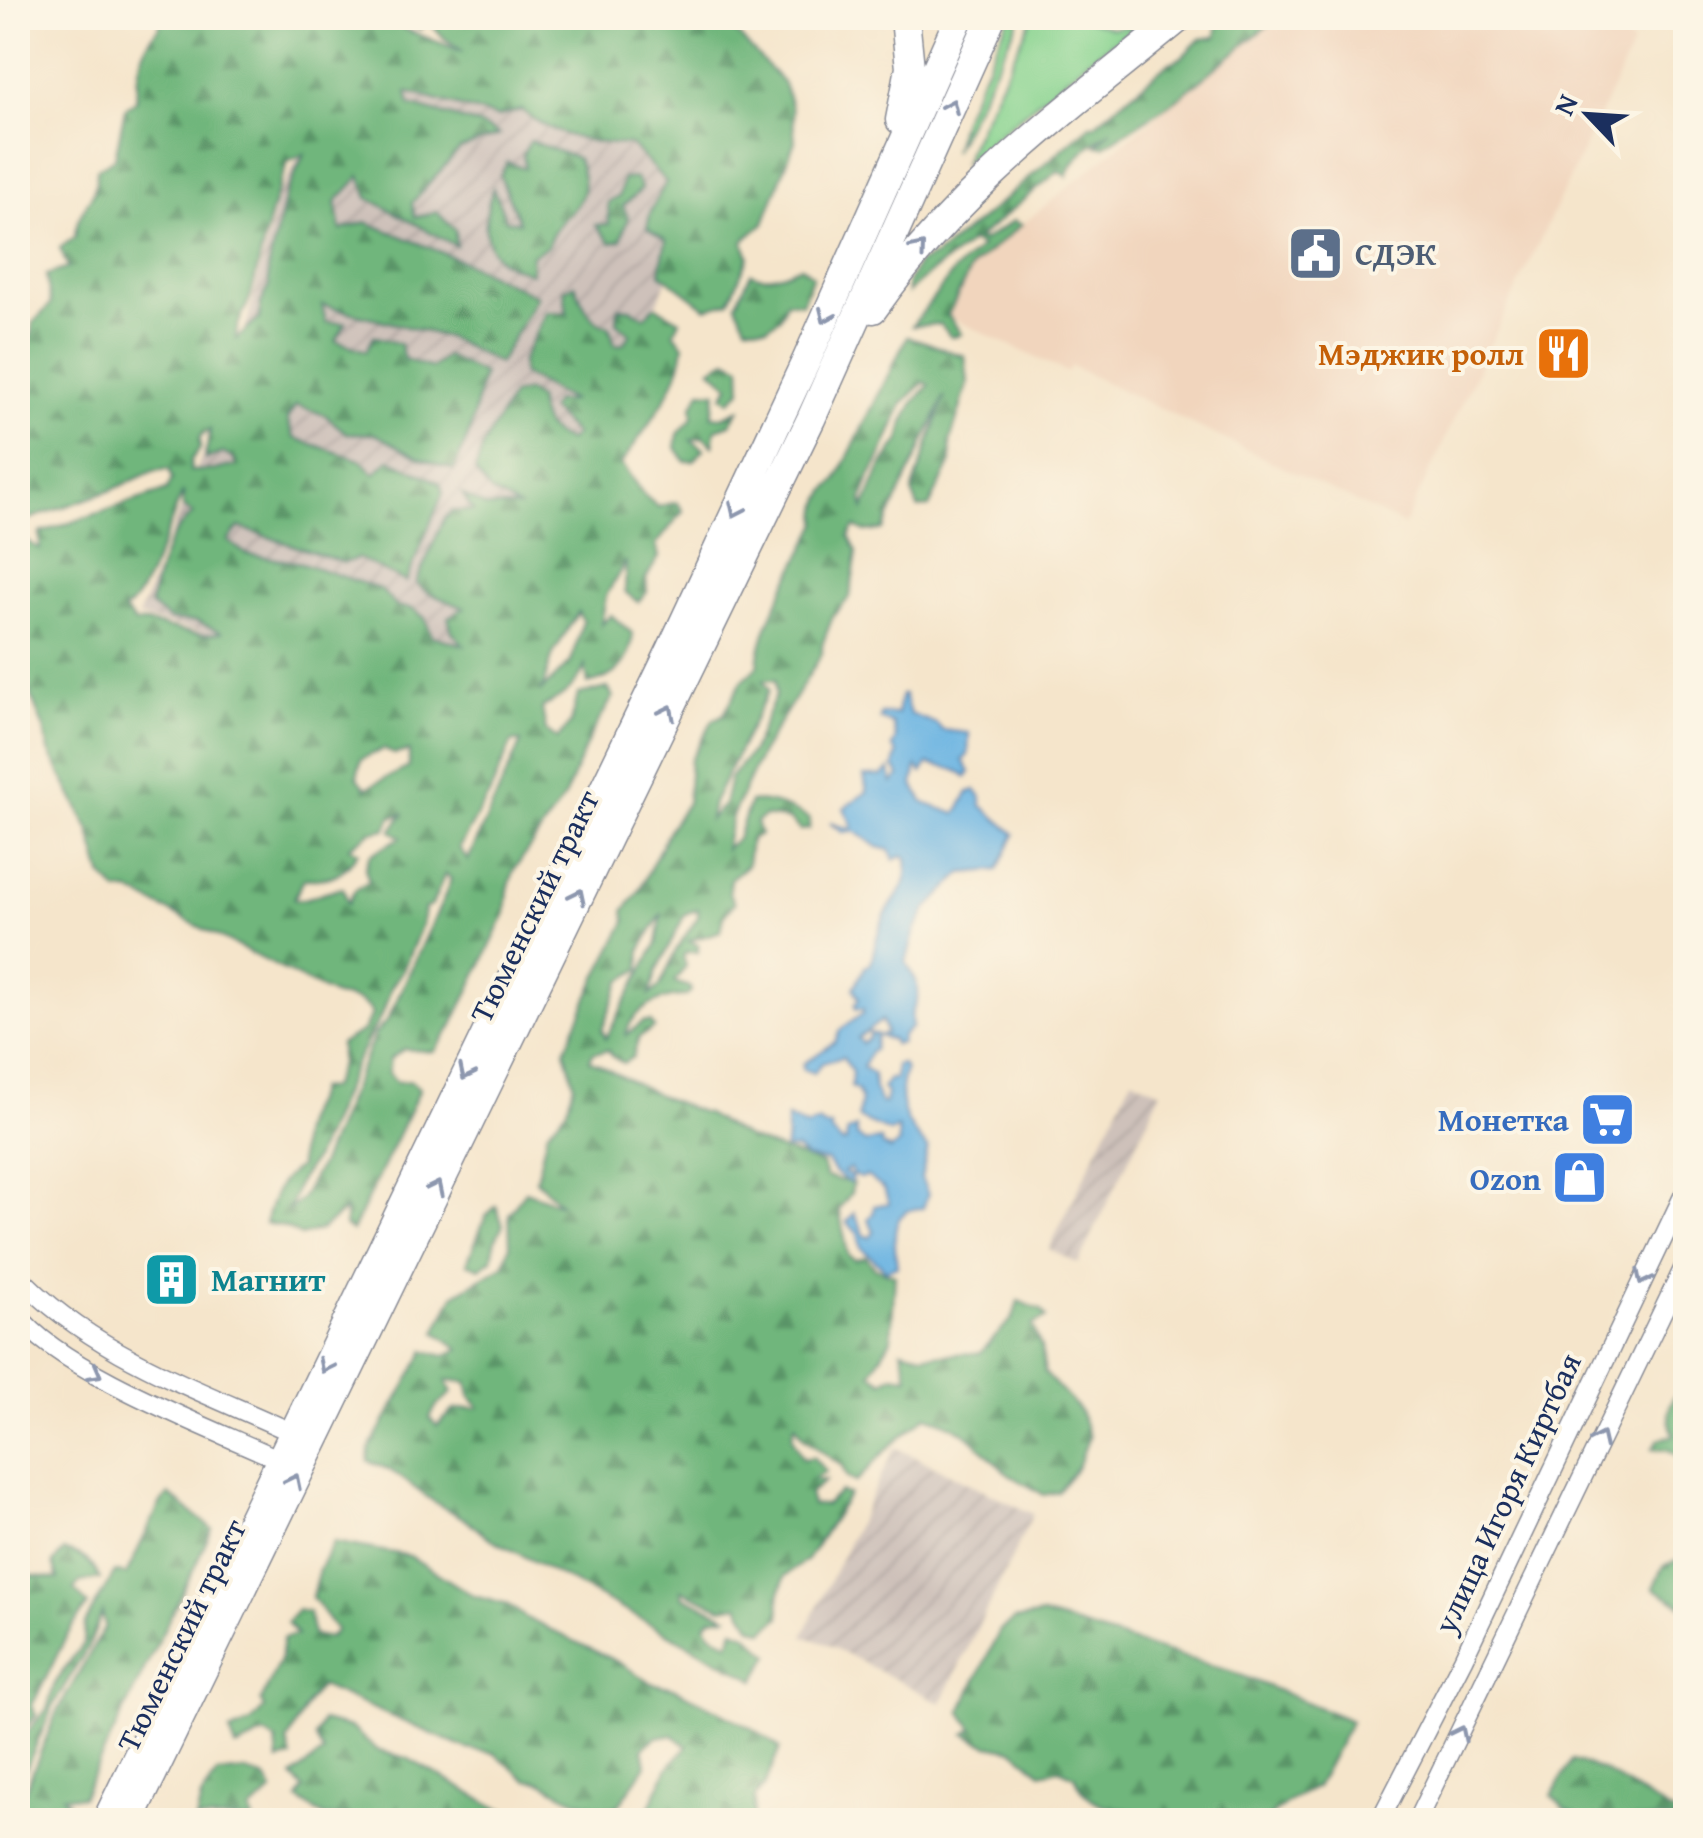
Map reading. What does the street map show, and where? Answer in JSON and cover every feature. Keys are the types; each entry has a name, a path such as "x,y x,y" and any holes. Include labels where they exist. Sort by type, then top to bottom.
{"main road":[{"path":"878,195 910,68 905,18"},
{"name":"Тюменский тракт","path":"108,1820 671,650 959,18"},
{"name":"Тюменский тракт","path":"130,1820 810,418 991,18"},
{"path":"810,418 868,316 958,204 995,168 1180,18"}],"street":[{"name":"улица Игоря Киртбая","path":"1380,1820 1463,1659 1686,1190"},
{"name":"улица Игоря Киртбая","path":"1417,1820 1686,1262"},
{"path":"18,1275 60,1316 92,1337 293,1433"},
{"path":"18,1315 65,1356 118,1385 280,1460"}],"shaded area":[{"path":"375,18 384,18 475,57 709,168 504,707 138,617 234,375 278,195"},
{"path":"1277,18 1607,18 1633,45 1404,525 1071,366 1067,372 947,316 972,265"},
{"path":"1132,1078 1161,1092 1078,1264 1049,1249"},
{"path":"895,1447 1033,1514 941,1703 827,1644 803,1636"}],"green space":[{"path":"160,18 395,18 404,29 464,52 430,22 420,29 405,18 722,18 784,84 792,110 795,141 764,223 743,241 749,256 729,302 706,308 660,273 666,240 647,228 651,210 666,182 631,145 573,137 521,110 497,117 407,92 410,105 480,125 499,135 460,149 412,203 415,217 437,212 455,230 456,246 368,198 360,176 336,202 341,230 366,222 537,296 499,363 446,337 322,305 326,322 346,323 336,341 366,351 374,336 400,344 404,359 432,368 446,356 483,374 470,431 454,470 420,458 375,434 346,433 325,415 296,405 287,419 294,438 363,461 374,474 390,459 440,483 443,493 406,582 358,558 344,563 239,527 228,541 246,554 302,563 380,589 396,606 413,609 425,618 432,636 464,645 452,632 448,617 464,608 426,592 416,583 444,519 452,511 473,511 463,495 486,507 518,507 491,492 475,472 483,446 512,395 527,391 537,399 549,430 568,441 575,435 550,409 555,401 572,401 522,374 522,361 546,312 567,313 564,290 575,284 591,316 609,326 615,345 623,344 630,334 617,322 618,308 630,308 645,317 655,306 680,320 674,333 684,345 669,392 621,464 658,507 677,502 683,511 656,545 659,557 646,578 647,592 638,602 625,592 626,561 606,596 601,625 611,615 633,634 629,653 620,668 588,684 585,666 568,691 542,708 546,731 557,739 571,723 578,694 608,688 613,697 590,736 564,798 514,870 506,913 451,1029 434,1052 404,1049 390,1059 388,1073 397,1082 411,1081 420,1089 352,1231 345,1226 345,1210 321,1230 301,1236 265,1223 280,1184 299,1167 301,1130 318,1089 331,1088 340,1064 340,1044 363,1031 372,1014 356,1000 335,996 129,891 118,892 102,875 89,829 49,751 18,663 18,544 26,541 40,549 40,533 167,490 172,479 169,469 153,471 18,523 18,348 33,333 32,324 51,304 46,275 68,268 60,248 75,237 79,218 94,189 97,169 115,158 125,109 136,100 144,51 160,26","holes":["304,154 285,196 259,319 236,339 288,162","210,430 205,459 223,453 234,459 236,465 190,471 191,460 200,449 200,436","183,492 183,507 193,514 169,543 150,605 169,620 198,622 221,632 189,633 135,623 124,610 140,592","578,612 583,621 571,662 542,690 553,654","512,742 521,742 468,860 459,848 490,793","384,749 394,754 409,751 409,767 366,788 357,777 361,759","403,814 391,831 401,837 370,855 365,869 369,881 355,890 348,903 343,888 294,899 304,879 329,877 342,871 358,852 349,847 371,832 386,829 391,817","445,874 451,879 444,898 388,1019 375,1034 321,1163 301,1199 289,1210 298,1183 315,1158 356,1062 404,968 424,909 432,905"]},
{"path":"1009,18 1020,18 953,151 962,119"},
{"path":"1032,18 1083,18 1112,28 1137,25 1083,64 964,163 969,148"},
{"path":"1277,18 1176,100 1104,146 1096,145 1112,130 1092,144 1067,176 1059,170 978,238 983,241 1013,221 1021,225 972,266 948,315 961,334 951,337 940,324 912,326 954,271 981,247 971,242 908,293 907,284 918,263 935,256 1090,125 1166,65 1181,58 1200,39 1216,37 1218,21"},
{"path":"530,141 577,158 583,176 580,200 548,246 532,255 531,273 500,260 486,235 493,188 506,220 519,222 500,176 507,162 525,168 523,154"},
{"path":"636,178 642,189 623,206 628,217 621,240 611,243 596,225 609,224 608,202 619,197 623,179"},
{"path":"801,266 813,276 802,303 786,301 780,318 767,327 746,325 736,304 751,273 770,276"},
{"path":"907,337 965,356 968,383 950,442 951,462 929,507 918,508 912,492 945,396 883,530 865,532 855,527 849,536 857,552 850,597 833,616 822,654 761,753 732,816 725,849 737,839 750,802 772,803 797,812 810,819 809,829 800,830 790,820 765,816 756,822 760,835 750,839 747,865 730,879 729,893 734,903 724,916 721,931 689,941 698,945 698,952 683,956 686,966 674,982 690,987 691,991 686,996 658,1001 634,1018 626,1035 643,1022 651,1022 654,1028 639,1037 633,1057 623,1063 608,1050 593,1053 590,1060 664,1098 706,1114 749,1139 822,1164 826,1177 853,1183 839,1209 848,1255 855,1260 866,1257 875,1268 895,1275 891,1339 871,1373 883,1381 893,1375 908,1377 902,1350 923,1355 980,1353 1013,1318 1018,1301 1041,1310 1046,1318 1032,1325 1045,1373 1080,1411 1089,1437 1077,1467 1058,1492 1044,1495 1007,1473 958,1429 926,1416 856,1482 847,1478 842,1466 804,1438 795,1424 792,1437 803,1459 813,1457 826,1472 813,1479 826,1480 809,1494 812,1505 825,1505 840,1492 849,1494 807,1560 785,1576 779,1596 780,1617 764,1631 752,1627 739,1605 722,1608 681,1590 682,1596 727,1616 711,1618 705,1624 711,1633 729,1643 734,1629 747,1634 770,1655 755,1680 484,1535 395,1474 368,1461 369,1450 425,1351 445,1356 459,1349 436,1332 454,1295 504,1265 510,1245 509,1214 525,1191 561,1204 536,1180 547,1132 567,1109 574,1083 565,1050 626,922 624,911 687,803 690,761 713,720 724,714 742,681 758,666 773,612 818,523 821,500 836,481","holes":["924,382 929,385 914,402 900,440 881,467 864,508 862,500 870,477 903,403","775,680 776,694 752,751 730,778 724,804 710,819 713,803 769,690 763,681","698,909 698,917 677,948 660,986 650,995 656,973 685,914","662,913 657,943 606,1038 602,1030 621,981 640,969 641,949","446,1380 467,1382 470,1396 479,1407 454,1410 437,1426 430,1418 437,1405 452,1393"]},
{"path":"727,359 741,366 742,389 730,401 723,396 730,385 711,369"},
{"path":"701,391 716,392 712,416 722,417 740,409 730,424 716,429 713,445 704,437 691,440 704,449 694,461 685,461 676,448 678,434 693,417 692,407"},
{"path":"496,1206 503,1225 492,1259 480,1268 467,1263 486,1216"},
{"path":"1681,1389 1686,1390 1682,1459 1669,1450 1653,1448 1659,1439 1674,1435 1669,1410"},
{"path":"169,1494 212,1529 197,1562 82,1797 63,1796 72,1808 70,1820 18,1820 18,1808 55,1716 105,1626 102,1613 90,1643 54,1704 18,1787 18,1766 27,1732 47,1709 55,1682 84,1642 85,1623 115,1572 126,1575 160,1504"},
{"path":"334,1542 410,1556 474,1596 508,1605 651,1683 674,1688 757,1731 780,1748 765,1785 755,1797 753,1820 644,1820 667,1769 687,1746 673,1735 656,1737 643,1748 646,1765 618,1807 586,1803 543,1782 527,1780 494,1753 467,1749 321,1686 287,1741 292,1758 278,1761 276,1741 265,1734 236,1748 230,1732 251,1723 264,1708 261,1702 280,1660 283,1638 297,1635 287,1622 297,1610 308,1612 313,1635 329,1638 336,1630 312,1597 319,1569"},
{"path":"1685,1550 1685,1607 1653,1588 1663,1566 1683,1558"},
{"path":"64,1551 86,1559 100,1579 80,1582 74,1589 88,1605 64,1641 32,1705 36,1716 21,1731 18,1747 18,1574 58,1579 53,1563"},
{"path":"1042,1615 1233,1672 1351,1721 1316,1787 1292,1799 1266,1820 1148,1820 1143,1812 1094,1800 1075,1776 1059,1769 1041,1773 1014,1750 988,1745 965,1734 973,1729 961,1711 1000,1630 1014,1620"},
{"path":"322,1721 351,1728 379,1751 407,1758 496,1807 531,1820 325,1817 298,1799 304,1789 292,1777 323,1753 315,1737"},
{"path":"1572,1760 1602,1770 1685,1820 1588,1820 1566,1810 1552,1796"},
{"path":"244,1771 266,1779 273,1791 250,1811 254,1820 196,1820 201,1798 217,1774"}],"water":[{"path":"901,695 910,714 937,724 942,730 969,733 968,755 963,760 970,772 967,777 928,764 922,773 917,766 913,785 924,803 956,814 969,792 975,790 981,805 1015,834 998,870 962,873 927,909 915,931 906,962 918,994 912,1027 902,1036 901,1043 894,1044 893,1040 879,1036 886,1033 882,1020 858,1038 862,1043 870,1037 869,1033 877,1034 874,1050 863,1067 873,1074 874,1089 881,1103 885,1103 887,1093 882,1088 889,1079 895,1079 896,1065 902,1064 904,1112 913,1131 928,1148 921,1178 928,1194 923,1208 912,1209 899,1220 895,1237 897,1266 886,1270 861,1248 858,1234 847,1222 854,1213 865,1236 870,1237 874,1231 868,1219 874,1206 889,1203 884,1189 867,1176 853,1175 850,1168 844,1172 852,1177 850,1183 834,1172 827,1161 806,1158 796,1149 785,1149 787,1118 807,1127 818,1122 831,1126 831,1132 842,1143 846,1142 847,1132 856,1128 856,1135 865,1142 881,1140 882,1146 891,1150 899,1143 898,1128 890,1132 858,1118 861,1099 851,1087 852,1072 843,1057 822,1063 814,1073 803,1069 803,1064 835,1042 840,1030 863,1013 863,1009 856,1009 859,999 854,988 865,967 871,964 885,915 906,879 907,858 903,855 894,860 890,850 854,831 844,833 830,823 853,827 844,808 867,792 864,776 882,776 890,769 892,783 900,776 894,767 897,753 892,747 896,739 893,724 880,719 881,714 897,714"}],"place":[{"name":"СДЭК","path":"1316,253"},
{"name":"Мэджик ролл","path":"1563,353"},
{"name":"Монетка","path":"1608,1119"},
{"name":"Ozon","path":"1580,1178"},
{"name":"Магнит","path":"172,1279"}]}
